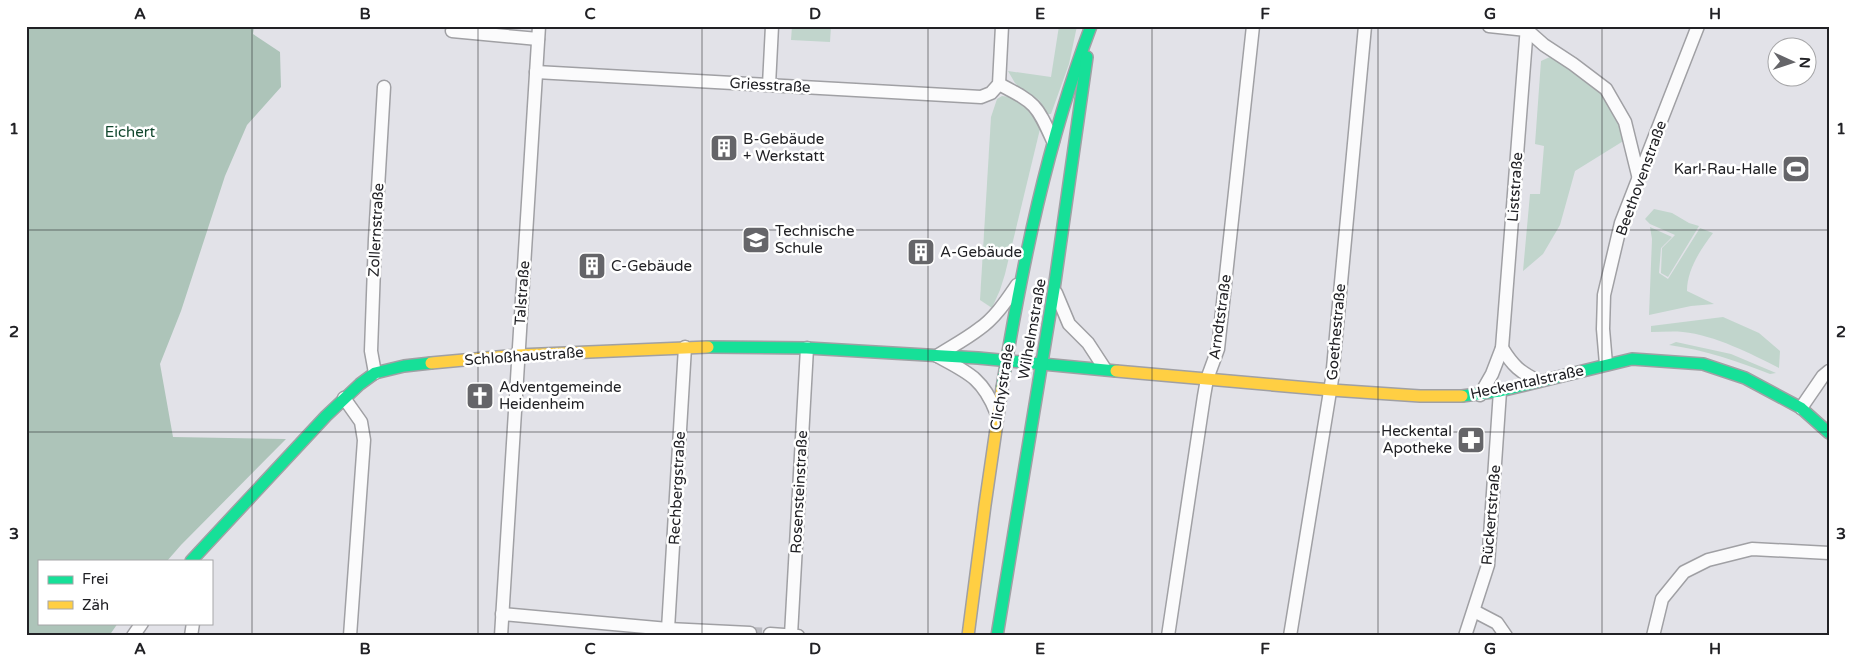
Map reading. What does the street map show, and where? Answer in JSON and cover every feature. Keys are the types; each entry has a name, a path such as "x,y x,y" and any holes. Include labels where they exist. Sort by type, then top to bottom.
{"street":[{"path":"769,85 772,26"},
{"path":"1002,26 998,84 1034,105 1042,116 1053,141"},
{"name":"Clichystraße","path":"968,636 997,414 1038,195 1067,88 1091,26"},
{"name":"Wilhelmstraße","path":"997,636 1054,289 1091,26"},
{"name":"Arndtstraße","path":"1168,636 1207,380 1216,356 1220,328 1252,26"},
{"name":"Goethestraße","path":"1290,636 1331,390 1365,26"},
{"path":"1489,26 1527,28 1544,45 1606,88 1626,122 1639,179"},
{"name":"Beethovenstraße","path":"1606,364 1603,328 1604,295 1621,223 1698,26"},
{"name":"Liststraße","path":"1480,395 1492,374 1502,348 1527,28"},
{"name":"Talstraße","path":"452,31 538,33 501,636"},
{"name":"Griesstraße","path":"536,72 981,97 991,93 998,84"},
{"name":"Zollernstraße","path":"375,373 371,342 384,87"},
{"path":"937,356 979,329 988,321 1004,304 1022,279"},
{"path":"1054,289 1069,324 1088,343 1106,369"},
{"name":"Schloßhaustraße","path":"201,556 296,447 344,398 375,373 404,366 518,355 685,347 807,348 1042,363"},
{"name":"Rechbergstraße","path":"668,629 685,347"},
{"name":"Rosensteinstraße","path":"791,635 807,348"},
{"path":"1502,348 1511,363 1522,373 1538,381"},
{"name":"Schloßhaustraße","path":"937,356 971,374 988,393 997,414"},
{"name":"Heckentalstraße","path":"1042,363 1207,380 1420,396 1480,395 1606,364 1632,359 1649,359 1703,364 1746,378 1801,408 1829,433"},
{"path":"1801,408 1823,376 1829,371"},
{"name":"Rückertstraße","path":"1465,636 1489,557 1500,391"},
{"path":"344,398 357,415 363,431 350,636"},
{"path":"1653,636 1662,599 1684,572 1708,560 1752,549 1829,553"},
{"path":"1474,611 1497,623 1506,636"},
{"path":"502,614 668,629 750,633"},
{"path":"133,636 141,624"},
{"path":"770,634 798,636"}],"green space":[{"name":"Eichert","path":"26,26 254,26 253,34 280,52 281,87 247,125 225,176 181,311 160,364 173,437 286,439 168,560 38,560 38,624 117,624 109,636 26,636"},
{"path":"792,26 831,26 830,42 791,40"},
{"path":"1059,26 1077,26 1069,64 1051,114 1048,114 1039,100 1022,90 1015,83 1008,71 1051,77"},
{"path":"1552,56 1603,91 1623,128 1625,140 1575,171 1560,225 1543,254 1523,271 1530,194 1540,194 1544,146 1535,144 1541,61"},
{"path":"1002,96 1015,99 1026,106 1038,122 1040,129 1005,274 992,308 980,300 991,117 997,99"},
{"path":"1654,209 1672,213 1689,223 1699,226 1668,277 1661,273 1662,248 1675,235 1650,224 1645,219"},
{"path":"1650,227 1672,237 1661,248 1659,273 1668,279 1700,228 1713,233 1699,253 1692,268 1687,291 1714,304 1691,306 1649,315 1652,239"},
{"path":"1723,317 1759,333 1780,351 1779,368 1745,351 1707,337 1683,332 1651,332 1651,326"},
{"path":"1676,342 1731,354 1776,373 1770,374 1721,357 1669,345"}],"tunnel":[{"path":"750,633 770,634"}],"traffic: fast":[{"path":"1002,388 1027,250 1049,160 1075,70 1091,26"},
{"path":"997,636 1054,289 1087,57"},
{"path":"708,347 807,348 978,358 1116,371"},
{"path":"1462,396 1500,391 1632,359 1703,364 1745,378 1801,408 1829,433"},
{"path":"192,560 326,416 360,384 375,373 404,366 431,363"}],"traffic: slow":[{"path":"431,363 518,355 708,347"},
{"path":"1116,371 1331,390 1420,396 1462,396"},
{"path":"968,636 1002,388"}],"place":[{"name":"B-Gebäude + Werkstatt","path":"724,148"},
{"name":"Karl-Rau-Halle","path":"1796,169"},
{"name":"Technische Schule","path":"756,240"},
{"name":"A-Gebäude","path":"921,252"},
{"name":"C-Gebäude","path":"592,266"},
{"name":"Adventgemeinde Heidenheim","path":"480,396"},
{"name":"Heckental Apotheke","path":"1471,440"}]}
